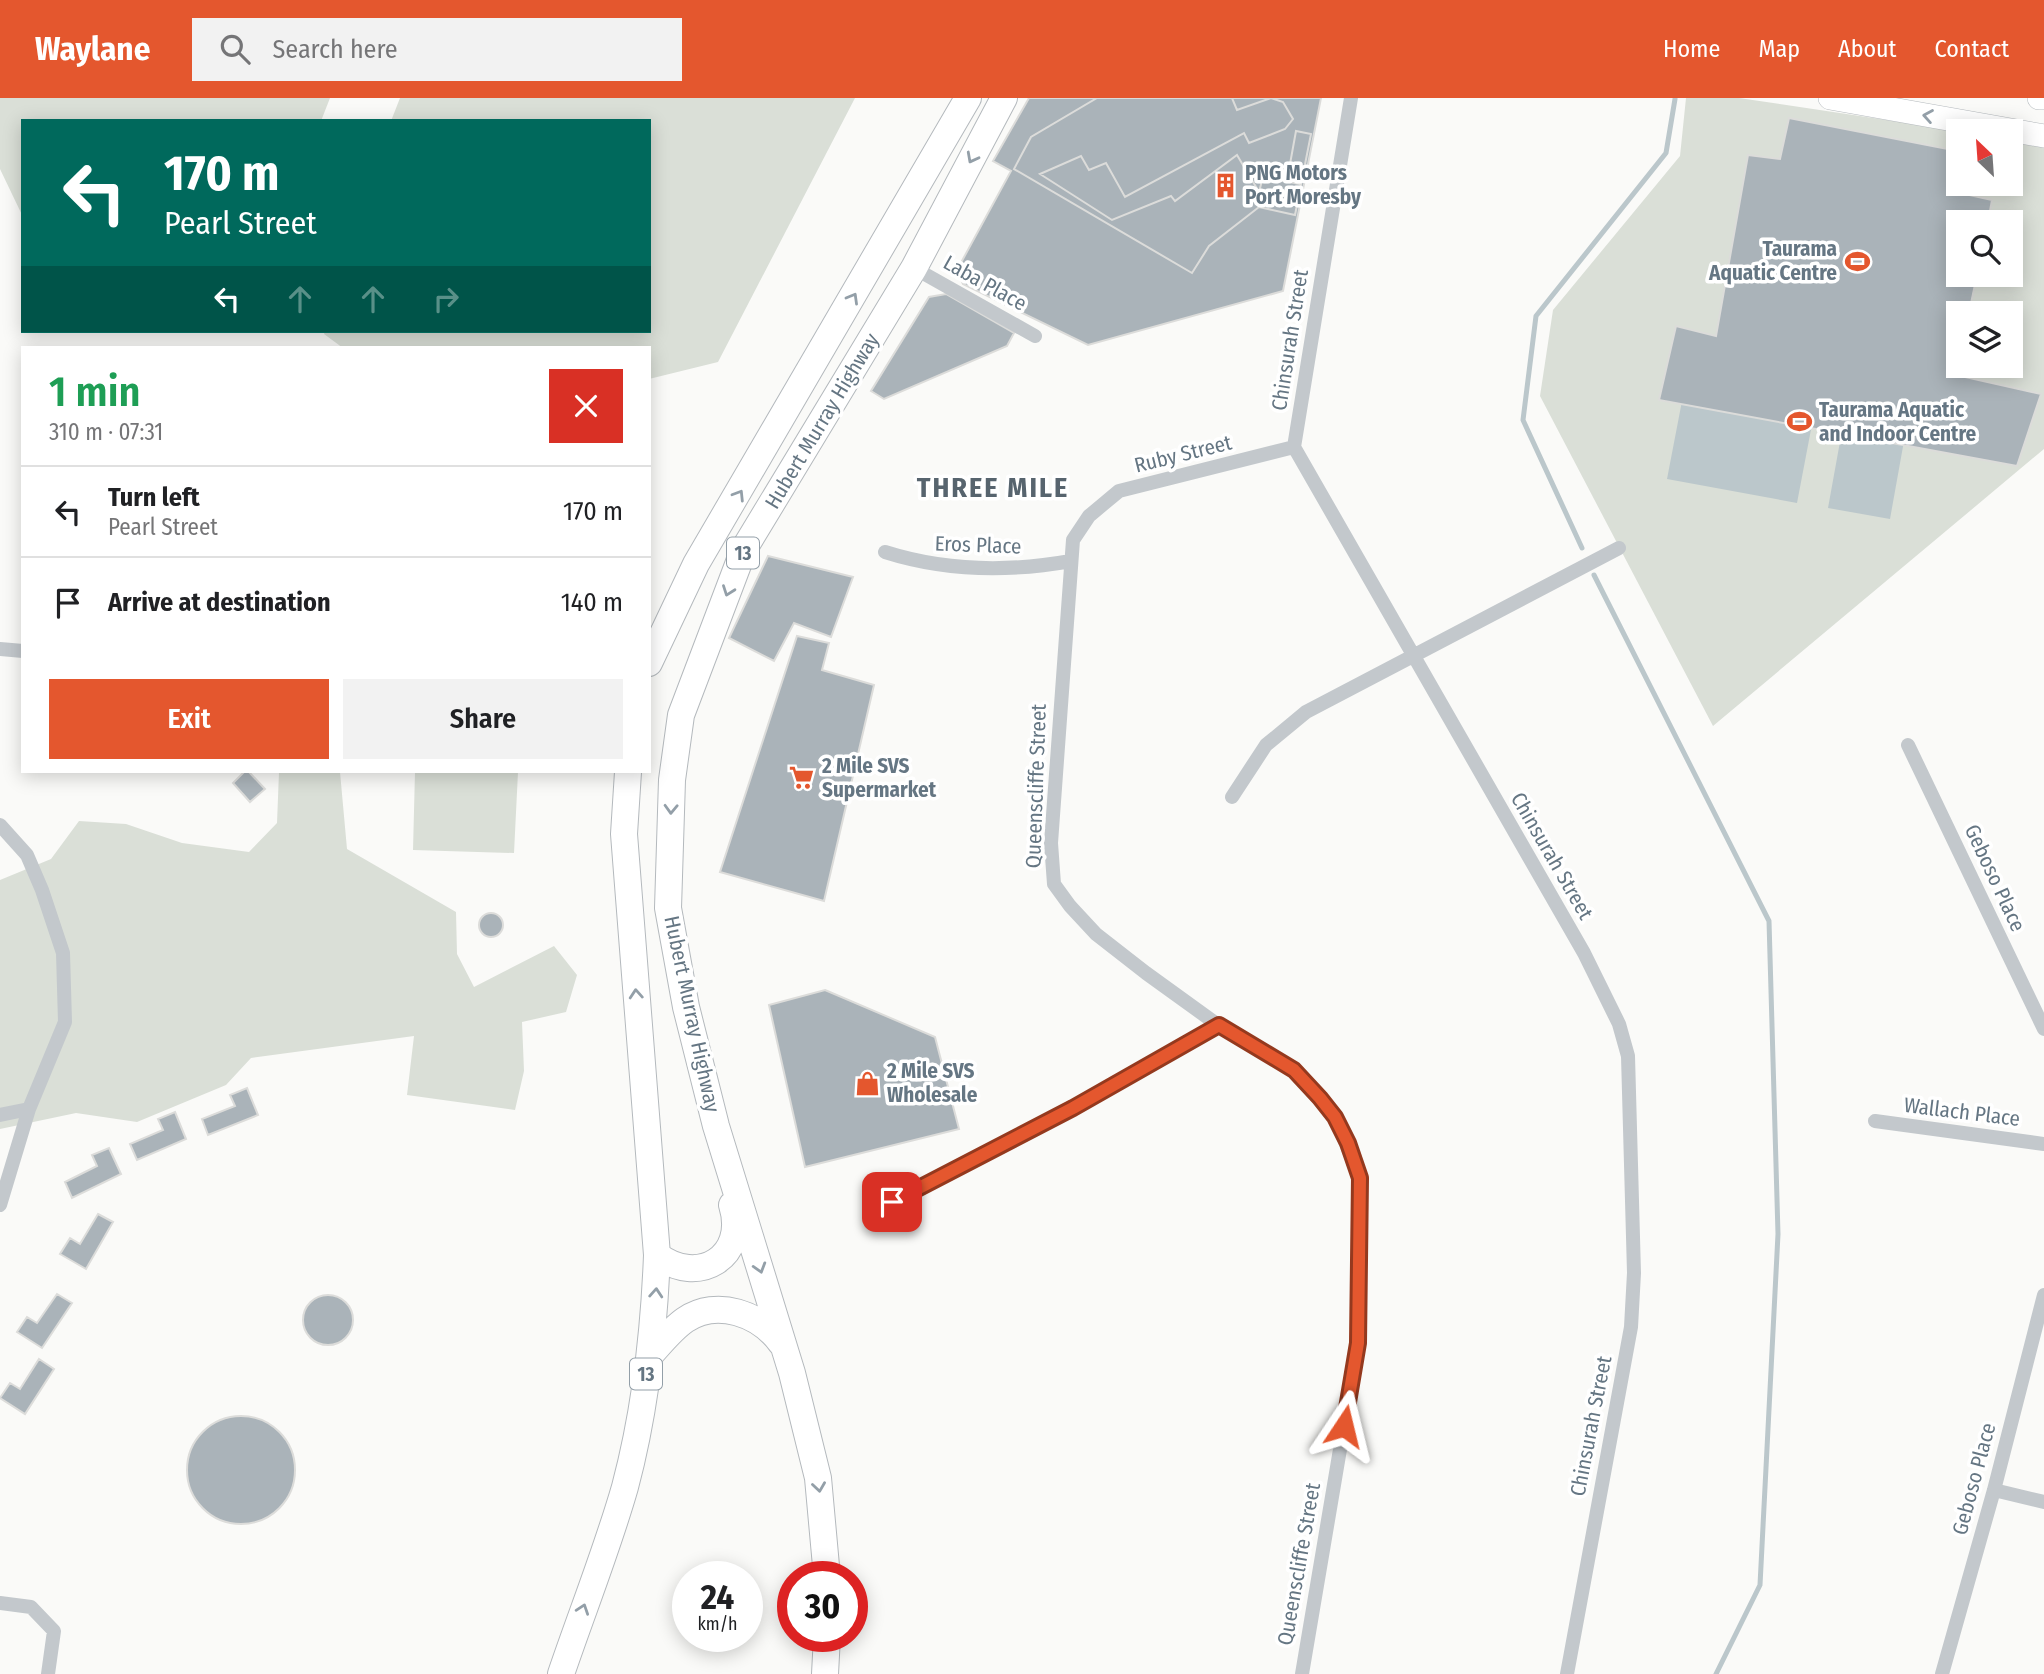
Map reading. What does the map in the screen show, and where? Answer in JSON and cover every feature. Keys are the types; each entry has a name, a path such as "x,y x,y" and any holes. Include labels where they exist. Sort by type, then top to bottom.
{"highway":[{"path":"949,133 952,115 960,98"},
{"name":"Hubert Murray Highway","path":"651,659 696,564 968,98"},
{"name":"Hubert Murray Highway","path":"826,1561 818,1478 784,1347 716,1126 686,1007 668,908 672,780 681,715 744,549 914,268 1004,98"},
{"name":"Hubert Murray Highway","path":"561,1674 625,1487 650,1354 657,1255 624,834 628,773"},
{"path":"657,1255 673,1267 696,1269 710,1265 727,1254 734,1235 736,1216 716,1153 716,1126"},
{"path":"650,1354 684,1320 704,1311 727,1310 744,1314 771,1328 784,1347"},
{"path":"825,1674 826,1652"}],"main road":[{"path":"1830,98 2044,136"}],"street":[{"name":"Chinsurah Street","path":"1351,98 1294,447 1589,964 1619,1024 1628,1056 1634,1273 1631,1327 1567,1674"},
{"name":"Laba Place","path":"914,268 1035,335"},
{"name":"Ruby Street","path":"1089,516 1119,491 1294,447"},
{"name":"Queenscliffe Street","path":"1089,516 1073,540 1071,561 1051,843 1054,884 1096,934 1219,1025 1294,1070 1335,1117 1348,1143 1360,1178 1358,1343 1302,1674"},
{"path":"1232,797 1266,745 1306,712 1619,548"},
{"name":"Eros Place","path":"885,552 922,564 1011,568 1071,561"},
{"path":"651,641 670,618"},
{"path":"0,649 21,651"},
{"name":"Geboso Place","path":"1908,745 2044,1029"},
{"path":"0,825 27,855 63,953 65,1022 29,1109 0,1205"},
{"path":"892,1202 1073,1108 1219,1025"},
{"path":"0,1115 29,1109"},
{"name":"Wallach Place","path":"1875,1121 2044,1144"},
{"name":"Geboso Place","path":"1942,1674 1994,1490 2044,1295"},
{"path":"1994,1490 2044,1502"},
{"path":"0,1603 31,1607 54,1631 48,1674"}],"shaded area":[{"path":"0,98 330,98 322,119 21,119 21,213 0,169"},
{"path":"400,98 855,98 718,362 651,379 651,346 340,346 324,334 651,333 651,119 392,119"},
{"name":"Taurama Aquatic and Indoor Centre","path":"1686,98 1739,98 1946,129 1946,196 2023,196 2023,142 2044,146 2044,449 1713,726 1540,396 1553,310 1680,156"},
{"path":"1687,375 1817,398 1797,503 1667,479"},
{"path":"1847,403 1909,413 1890,519 1828,508"},
{"path":"279,773 340,773 347,849 456,912 457,954 474,987 554,946 577,975 566,1012 522,1022 524,1071 515,1110 407,1095 414,1036 251,1058 226,1085 137,1122 76,1113 0,1129 0,880 51,859 79,821 126,824 182,843 249,852 277,823"},
{"path":"415,773 518,773 514,853 413,850"}],"building":[{"name":"PNG Motors Port Moresby","path":"1029,98 1321,98 1283,291 1088,345 963,284 957,270 1011,171 993,161"},
{"name":"PNG Motors Port Moresby","path":"1097,98 1232,98 1237,110 1271,98 1283,102 1293,119 1285,129 1249,143 1244,133 1125,197 1106,163 1089,170 1081,156 1040,174 1112,220 1171,196 1175,201 1237,155 1259,192 1263,177 1300,184 1303,167 1290,164 1296,131 1311,134 1295,215 1259,207 1209,246 1192,273 1014,169 1031,137"},
{"path":"1789,118 1946,149 1946,196 1974,196 1992,200 1990,210 1946,210 1946,287 1974,287 1972,301 1946,301 1946,378 1969,378 2041,394 2017,466 1659,400 1676,326 1716,336 1748,155 1780,159"},
{"path":"946,294 1014,333 1007,346 884,399 871,391 929,297"},
{"path":"768,556 853,577 831,637 794,623 774,661 729,638"},
{"name":"2 Mile SVS Supermarket","path":"797,636 829,643 822,670 874,685 824,901 720,872"},
{"path":"243,773 250,773 265,789 250,802 233,783"},
{"path":"491,913 499,917 503,925 499,933 491,937 483,933 479,925 483,917"},
{"name":"2 Mile SVS Wholesale","path":"825,990 935,1037 959,1129 805,1167 769,1005"},
{"path":"247,1088 258,1115 208,1135 202,1119 235,1106 230,1095"},
{"path":"175,1112 186,1139 137,1160 130,1144 163,1130 158,1119"},
{"path":"109,1148 121,1174 72,1198 65,1182 97,1166 92,1155"},
{"path":"98,1214 113,1222 86,1269 60,1254 70,1238 80,1244"},
{"path":"57,1294 72,1303 42,1348 17,1332 27,1317 37,1323"},
{"path":"328,1295 346,1302 353,1320 346,1338 328,1345 310,1338 303,1320 310,1302"},
{"path":"39,1359 54,1369 25,1414 0,1398 10,1383 20,1389"},
{"path":"241,1416 271,1425 279,1432 286,1440 295,1470 286,1500 279,1508 271,1515 241,1524 211,1515 203,1508 196,1500 187,1470 196,1440 203,1432 211,1425"}],"waterway":[{"path":"1582,548 1523,420 1536,316 1666,153 1675,99"},
{"path":"1594,575 1769,921 1778,1234 1760,1585 1716,1674"}],"place":[{"name":"PNG Motors Port Moresby","path":"1225,185"},
{"name":"Taurama Aquatic Centre","path":"1857,261"},
{"name":"Taurama Aquatic and Indoor Centre","path":"1799,422"},
{"name":"2 Mile SVS Supermarket","path":"802,778"},
{"name":"2 Mile SVS Wholesale","path":"867,1083"}],"district":[{"name":"THREE MILE","path":"993,487"}],"route":[{"path":"892,1202 1073,1108 1219,1025 1294,1070 1320,1098 1335,1117 1348,1143 1360,1178 1358,1343 1344,1426"}]}
